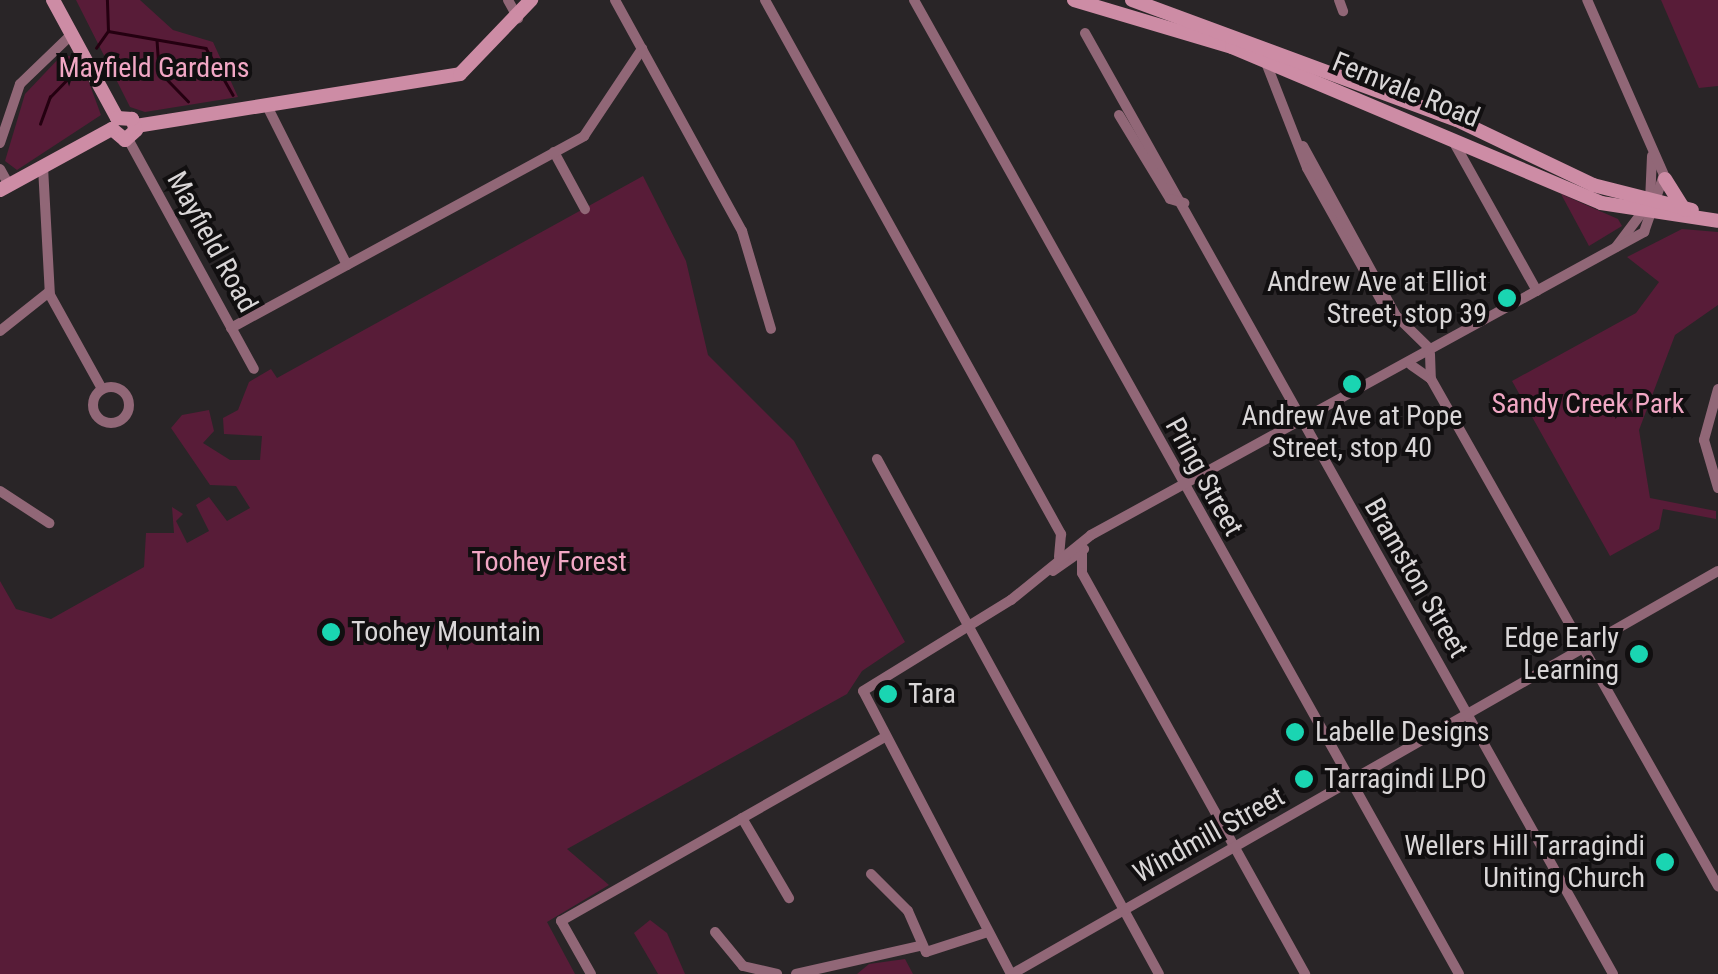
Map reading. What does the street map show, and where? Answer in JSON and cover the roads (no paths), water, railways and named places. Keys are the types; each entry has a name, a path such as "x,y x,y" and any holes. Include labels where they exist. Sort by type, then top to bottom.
{"street":[{"path":"508,0 518,18"},
{"path":"56,1 114,124 132,133 460,74 518,18 531,0"},
{"path":"615,0 742,231 771,329"},
{"path":"765,0 1060,534 1061,560"},
{"name":"Pring Street","path":"914,0 1458,974"},
{"name":"Fernvale Road","path":"1074,0 1263,54 1449,135 1652,209 1718,221"},
{"name":"Fernvale Road","path":"1132,0 1652,209 1718,213"},
{"path":"1587,0 1665,180 1684,210"},
{"name":"Bramston Street","path":"1084,33 1184,203 1301,422 1613,974"},
{"path":"0,143 20,84 72,34"},
{"path":"231,328 554,152 600,122 642,50"},
{"path":"1263,54 1298,141 1397,320 1407,336 1429,350"},
{"path":"267,106 347,265"},
{"name":"Bramston Street","path":"1119,115 1170,199 1184,203"},
{"path":"0,168 4,188 114,124"},
{"name":"Mayfield Road","path":"132,133 254,368"},
{"path":"1449,135 1537,292"},
{"path":"1652,151 1652,209"},
{"path":"554,152 585,209"},
{"path":"43,166 50,292 102,390"},
{"path":"1012,974 862,694 1101,533 1616,247 1652,209 1665,180"},
{"path":"0,331 50,292"},
{"path":"1407,336 1409,362 1431,378 1718,886"},
{"path":"1429,350 1431,378"},
{"path":"1718,390 1704,440 1718,488"},
{"path":"877,459 1159,974"},
{"path":"0,491 49,523"},
{"path":"1060,534 1081,546"},
{"path":"1081,546 1082,574 1304,974"},
{"path":"1061,560 1082,574"},
{"name":"Windmill Street","path":"1012,974 1718,570"},
{"path":"591,974 561,921 883,738"},
{"path":"742,818 789,898"},
{"path":"871,874 908,911 919,946"},
{"path":"715,932 743,966 777,974"},
{"path":"796,974 919,946 939,954 988,932"}],"waterway":[{"path":"96,48 108,31 107,0"},
{"path":"108,31 206,48 233,95"},
{"path":"157,40 159,71 188,101"},
{"path":"40,124 50,97 80,66"}],"place":[{"name":"Andrew Ave at Elliot Street, stop 39","path":"1507,298"},
{"name":"Andrew Ave at Pope Street, stop 40","path":"1352,384"},
{"name":"Toohey Mountain","path":"331,632"},
{"name":"Edge Early Learning","path":"1639,654"},
{"name":"Tara","path":"888,694"},
{"name":"Labelle Designs","path":"1295,732"},
{"name":"Tarragindi LPO","path":"1304,779"},
{"name":"Wellers Hill Tarragindi Uniting Church","path":"1665,862"}],"park label":[{"name":"Mayfield Gardens","path":"154,68"},
{"name":"Sandy Creek Park","path":"1588,404"},
{"name":"Toohey Forest","path":"549,562"}]}
